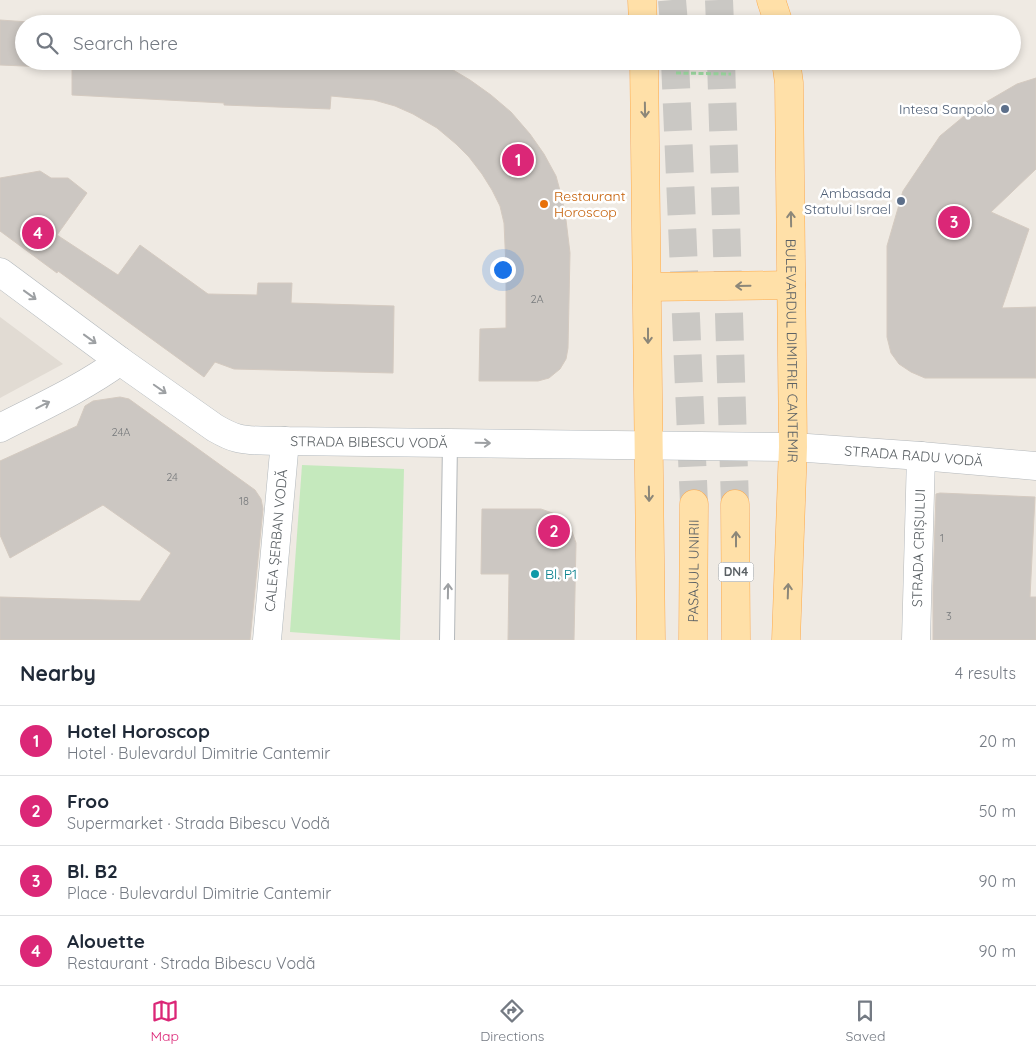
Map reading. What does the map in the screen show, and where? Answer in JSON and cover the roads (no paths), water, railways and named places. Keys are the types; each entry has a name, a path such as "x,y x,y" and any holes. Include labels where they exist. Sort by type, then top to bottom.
{"main road":[{"path":"642,0 642,15"},
{"path":"771,0 776,15"},
{"path":"644,70 651,640"},
{"name":"BULEVARDUL DIMITRIE CANTEMIR","path":"786,640 793,447 789,83 787,70"},
{"path":"647,287 791,285"},
{"name":"PASAJUL UNIRII","path":"693,640 694,504"},
{"name":"DN4","path":"735,504 736,640"}],"street":[{"name":"STRADA BIBESCU VODĂ","path":"0,272 120,361 215,428 238,438 285,441 793,447"},
{"path":"0,428 81,386 120,361"},
{"name":"CALEA ȘERBAN VODĂ","path":"267,640 285,441"},
{"name":"STRADA RADU VODĂ","path":"793,447 1036,466"},
{"name":"STRADA CRIȘULUI","path":"916,640 920,456"}],"lane":[{"path":"447,640 450,443"}],"tunnel":[{"path":"672,0 673,15"},
{"path":"719,0 720,15"},
{"path":"675,70 694,504"},
{"path":"721,70 735,504"}],"place":[{"name":"Intesa Sanpolo","path":"1005,109"},
{"name":"Hotel Horoscop","path":"518,160"},
{"name":"Ambasada Statului Israel","path":"901,201"},
{"name":"Restaurant Horoscop","path":"544,204"},
{"name":"Bl. B2","path":"954,222"},
{"name":"Alouette","path":"38,233"},
{"name":"Froo","path":"554,531"},
{"name":"Bl. P1","path":"535,574"}]}
